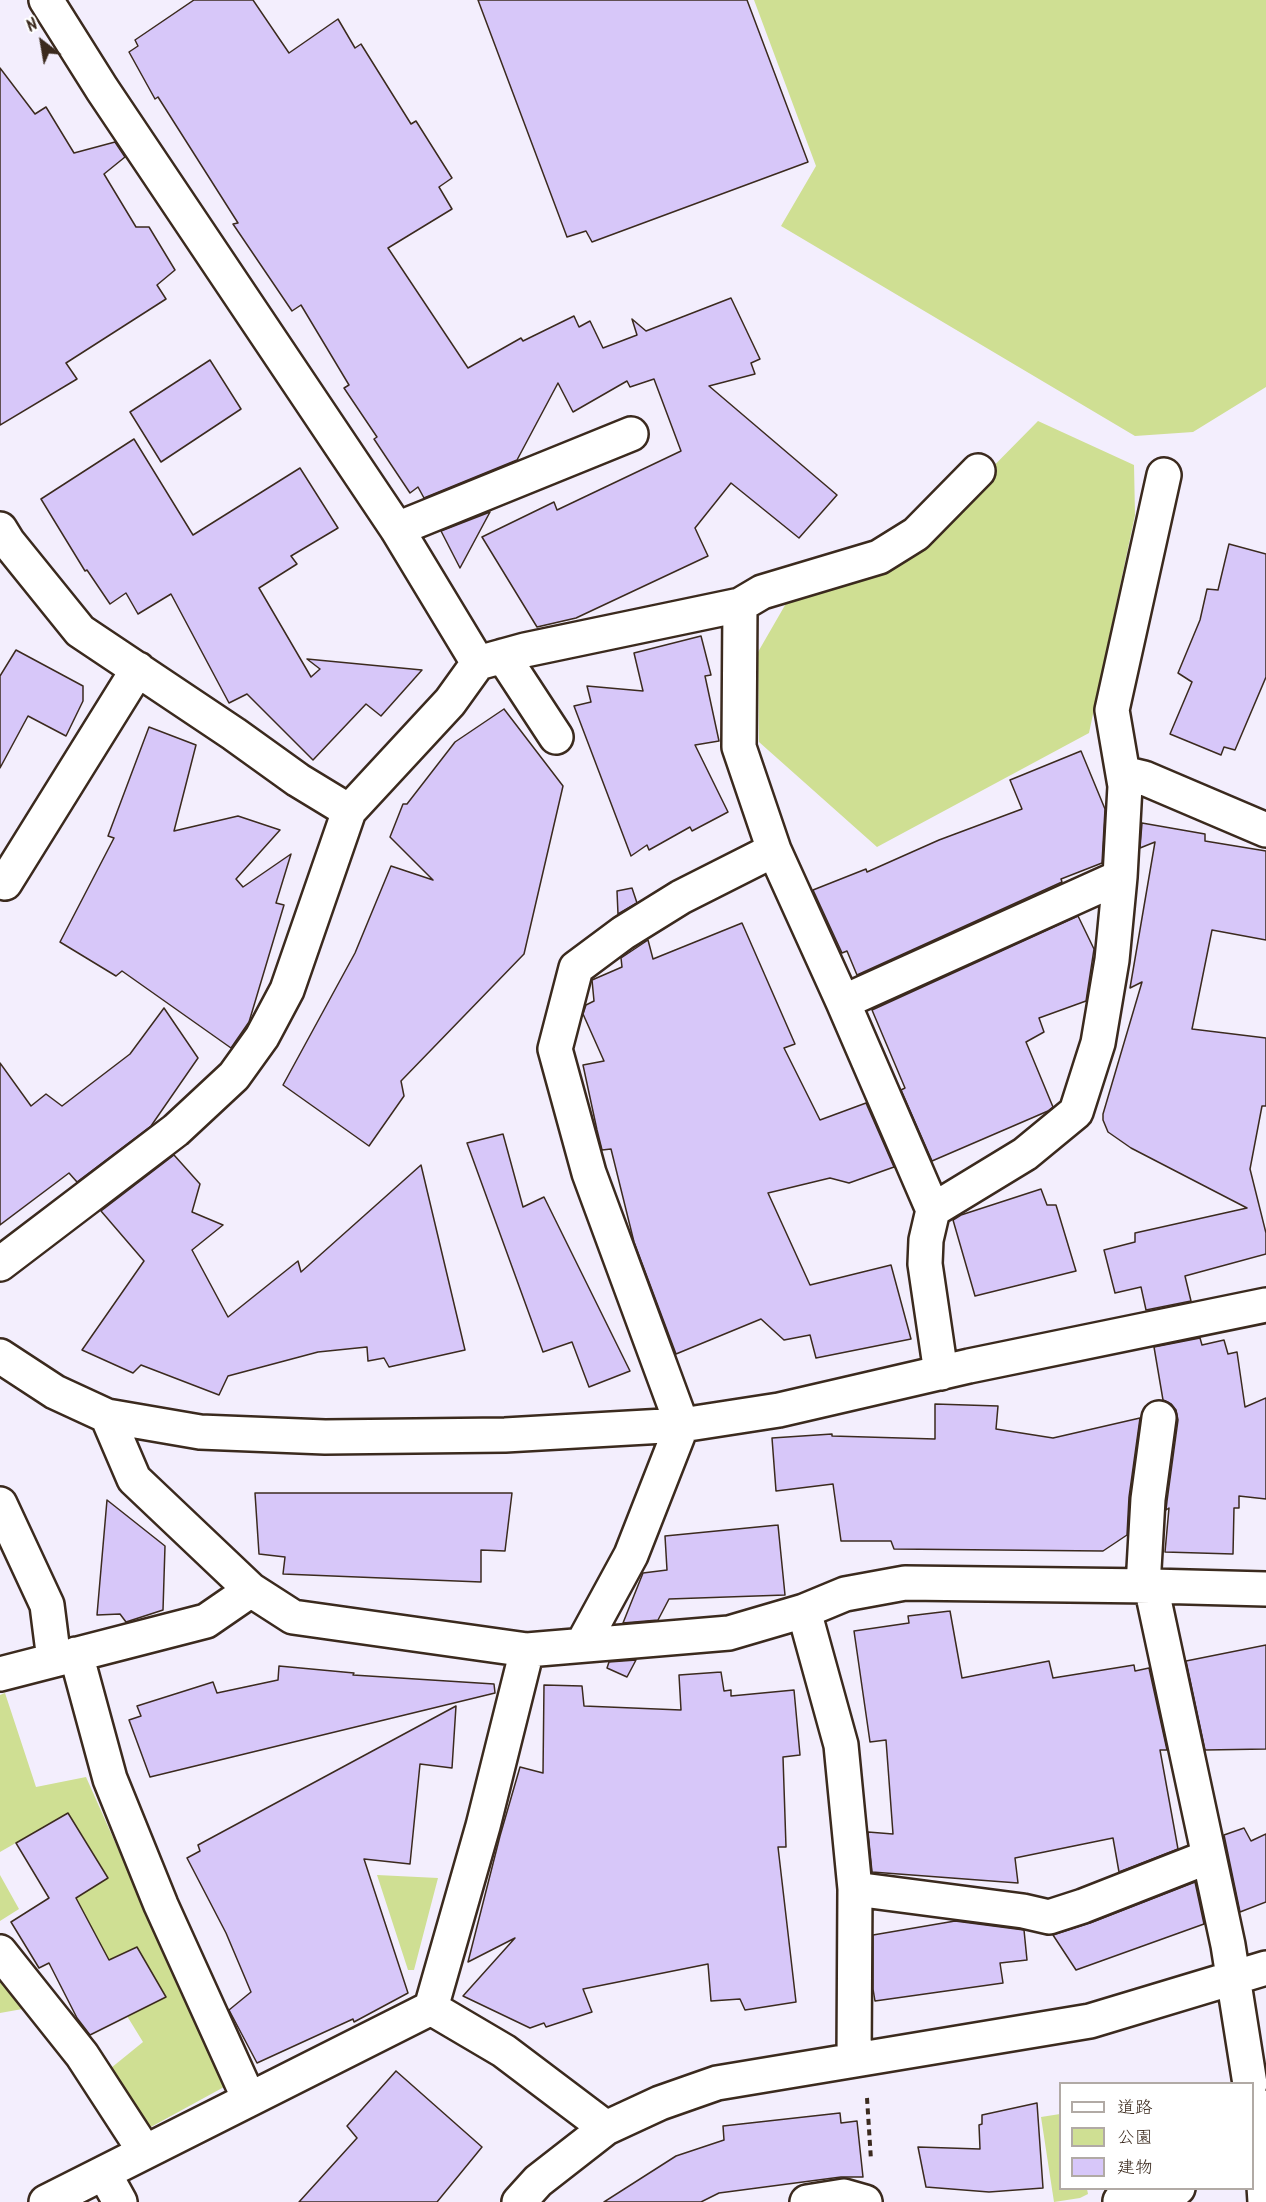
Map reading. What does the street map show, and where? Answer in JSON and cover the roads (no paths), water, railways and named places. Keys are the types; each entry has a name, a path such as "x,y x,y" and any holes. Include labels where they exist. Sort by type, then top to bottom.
{"street":[{"path":"46,0 102,89 397,529 491,660 556,736"},
{"path":"397,529 631,434"},
{"path":"0,1264 176,1130 234,1076 262,1037 287,990 348,811 491,660 525,650 740,605 762,592 879,557 916,534 978,471"},
{"path":"933,1210 1025,1154 1076,1112 1098,1043 1112,960 1120,878 1125,786 1112,710 1164,475"},
{"path":"0,529 80,631 234,734 298,780 348,811"},
{"path":"740,605 739,747 774,850 933,1210 926,1240 925,1264 941,1372"},
{"path":"6,869 138,669"},
{"path":"1123,773 1144,778 1266,830"},
{"path":"582,1645 632,1555 682,1425 589,1173 555,1049 576,968 623,933 681,897 774,850"},
{"path":"843,1002 1120,878"},
{"path":"0,1356 55,1392 107,1416 200,1432 325,1437 505,1435 682,1425 779,1410 941,1372 1266,1305"},
{"path":"107,1416 134,1479 251,1590 293,1617 527,1650 729,1633 804,1611 845,1594 905,1583 1266,1589"},
{"path":"1159,1418 1148,1499 1147,1586 1234,1978 1250,2082"},
{"path":"0,1504 47,1605 110,1779 161,1905 249,2099"},
{"path":"0,1674 206,1621 251,1590"},
{"path":"804,1611 841,1745 855,1889 854,2060"},
{"path":"46,2202 431,2008 483,1826 527,1650"},
{"path":"855,1889 1023,1911 1049,1917 1208,1857"},
{"path":"0,1952 82,2055 145,2152"},
{"path":"519,2202 538,2181 606,2128 660,2103 717,2083 1090,2021 1266,1968"},
{"path":"431,2008 504,2051 606,2128"},
{"path":"1254,2120 1260,2182"},
{"path":"104,2173 120,2202"},
{"path":"1120,2201 1169,2190"},
{"path":"807,2202 844,2196 865,2202"}]}
